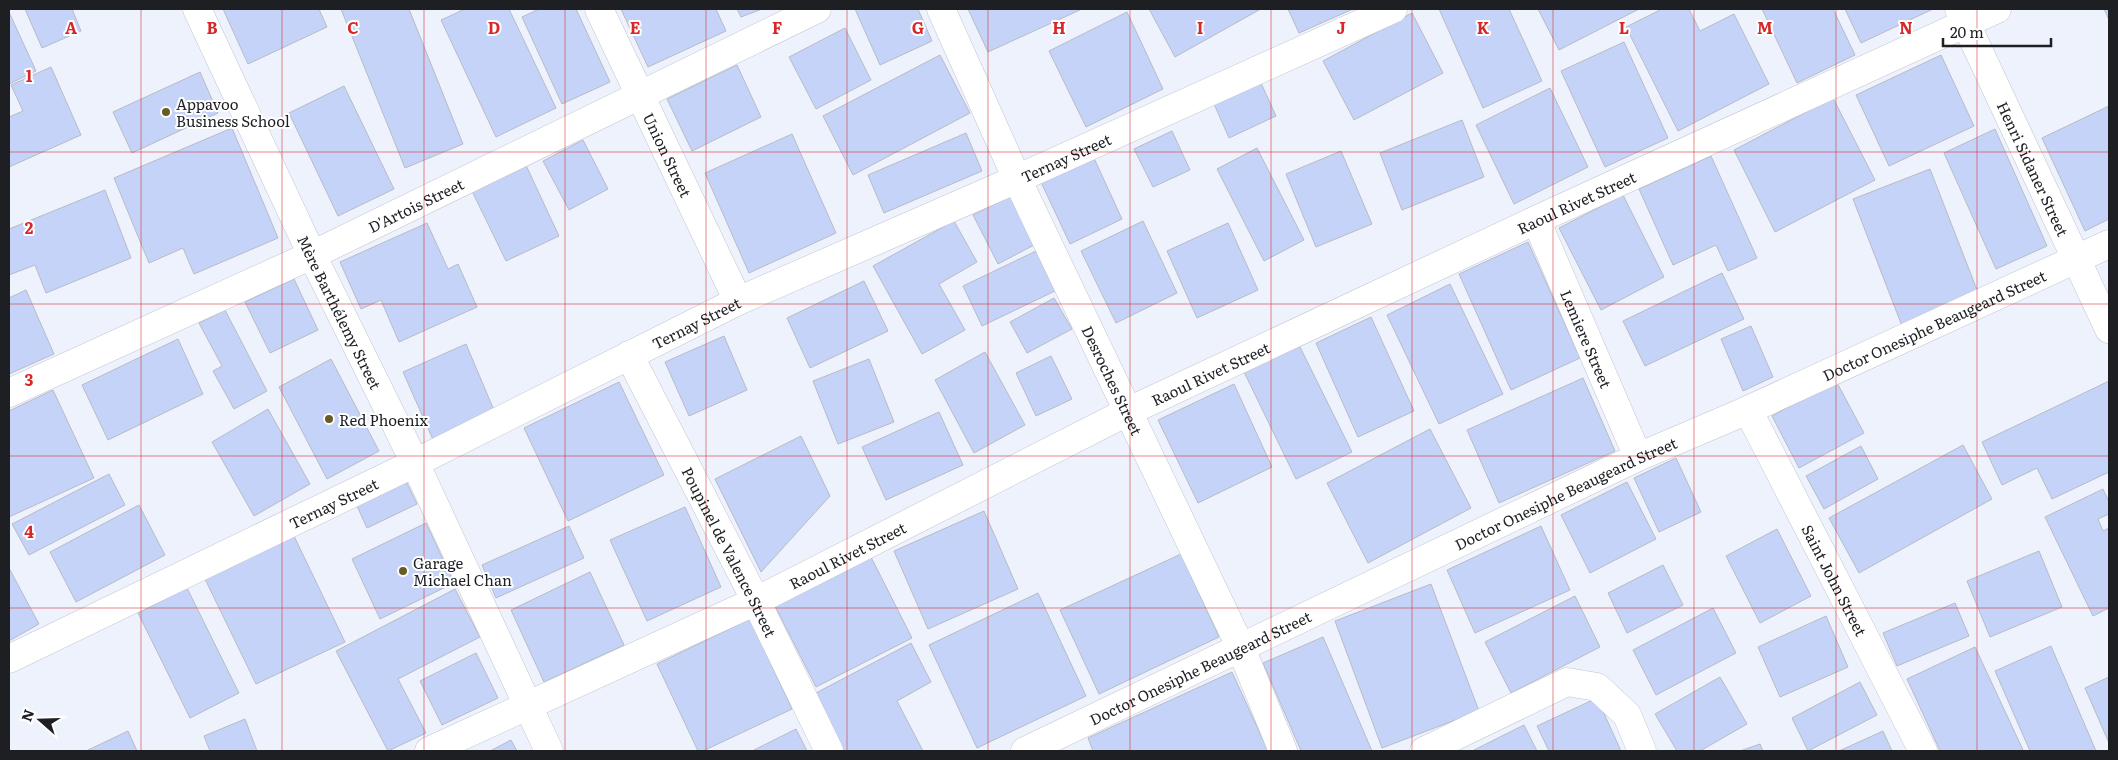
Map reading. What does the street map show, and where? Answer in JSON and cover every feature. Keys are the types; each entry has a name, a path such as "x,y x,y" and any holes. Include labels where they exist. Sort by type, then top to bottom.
{"street":[{"name":"Mère Barthélemy Street","path":"197,9 312,255 415,463 549,751"},
{"name":"Union Street","path":"598,9 738,301"},
{"name":"D'Artois Street","path":"9,393 312,255 817,9"},
{"name":"Desroches Street","path":"941,9 1017,179 1127,412 1242,648 1283,751"},
{"name":"Ternay Street","path":"9,659 415,463 738,301 1017,179 1393,9"},
{"name":"Raoul Rivet Street","path":"430,751 528,708 756,601 1127,412 1536,220 1962,16 1997,9"},
{"name":"Henri Sidaner Street","path":"1962,16 2109,329"},
{"name":"Lemiere Street","path":"1536,220 1638,457"},
{"name":"Doctor Onesiphe Beaugeard Street","path":"1025,751 1074,741 1242,648 1638,457 1748,410 2109,244"},
{"name":"Poupinel de Valence Street","path":"628,355 756,601 829,751"},
{"name":"Saint John Street","path":"1748,410 1923,751"},
{"path":"1424,751 1567,682 1597,687 1627,715 1642,751"}],"building":[{"path":"25,9 72,9 81,31 42,48"},
{"path":"223,9 319,9 327,27 248,64"},
{"path":"341,9 409,9 463,144 405,168"},
{"path":"465,9 509,9 556,108 496,137 441,20"},
{"path":"539,9 576,9 610,82 562,104 522,17"},
{"path":"621,9 716,9 726,31 648,67"},
{"path":"737,9 762,9 741,17"},
{"path":"855,9 918,9 932,41 880,65"},
{"path":"968,9 1082,9 988,52"},
{"path":"1149,9 1258,9 1259,10 1175,57"},
{"path":"1288,9 1353,9 1299,33"},
{"path":"1439,9 1509,9 1542,81 1483,108"},
{"path":"1538,9 1639,9 1559,50"},
{"path":"1662,9 1689,9 1700,31 1734,14 1769,84 1678,131 1626,27"},
{"path":"1762,9 1833,9 1855,55 1797,83"},
{"path":"1845,9 1933,9 1861,43"},
{"path":"2104,9 2109,9 2109,20"},
{"path":"9,12 36,71 9,84"},
{"path":"1127,12 1163,89 1086,127 1049,51"},
{"path":"1412,13 1443,73 1354,120 1323,61"},
{"path":"845,28 871,80 816,109 789,57"},
{"path":"1624,42 1668,138 1605,167 1561,71"},
{"path":"940,55 970,113 853,175 823,116"},
{"path":"1941,55 1974,126 1889,166 1856,95"},
{"path":"737,65 761,117 692,151 667,99"},
{"path":"51,67 81,135 9,167 9,117 23,111 11,85"},
{"name":"Appavoo Business School","path":"200,72 218,113 132,153 113,112"},
{"path":"1261,83 1276,116 1229,138 1214,104"},
{"path":"344,86 394,189 338,216 289,113"},
{"path":"1550,88 1588,167 1514,204 1476,125"},
{"path":"1833,98 1875,180 1775,232 1734,150"},
{"path":"2109,106 2109,219 2085,231 2042,138"},
{"path":"1462,120 1484,177 1402,210 1380,153"},
{"path":"232,128 278,238 194,274 183,248 149,263 114,178"},
{"path":"1995,129 2047,246 1996,269 1944,153"},
{"path":"1172,131 1190,170 1153,187 1134,149"},
{"path":"966,133 982,171 884,213 868,175"},
{"path":"792,134 836,233 749,273 705,173"},
{"path":"583,140 608,189 569,210 543,161"},
{"path":"1257,148 1304,240 1264,261 1217,169"},
{"path":"1341,151 1372,224 1316,247 1286,174"},
{"path":"1093,156 1122,219 1070,244 1040,180"},
{"path":"1711,156 1757,258 1728,271 1716,245 1673,265 1639,189"},
{"path":"524,161 559,236 506,261 470,187"},
{"path":"1930,169 1979,295 1902,326 1853,199"},
{"path":"105,190 131,258 46,293 35,265 9,275 9,229"},
{"path":"1623,195 1664,277 1601,310 1559,228"},
{"path":"1011,196 1036,244 998,264 973,215"},
{"path":"954,221 977,262 939,284 965,330 922,354 873,266"},
{"path":"1143,221 1177,293 1116,323 1081,251"},
{"path":"427,223 448,269 458,264 477,307 399,342 381,300 361,309 340,262"},
{"path":"1228,223 1258,290 1197,318 1167,251"},
{"path":"1528,242 1580,358 1511,390 1459,274"},
{"path":"1036,251 1055,291 982,326 963,286"},
{"path":"1722,273 1744,319 1645,366 1623,321"},
{"path":"294,279 318,330 270,353 245,302"},
{"path":"864,281 888,331 810,368 787,318"},
{"path":"1450,284 1503,394 1439,424 1387,315"},
{"path":"26,290 54,354 9,374 9,298"},
{"path":"1054,298 1072,329 1027,353 1010,322"},
{"path":"225,310 267,391 234,409 213,371 222,366 199,323"},
{"path":"1371,317 1414,411 1358,437 1316,343"},
{"path":"1751,326 1773,377 1743,391 1721,339"},
{"path":"724,336 747,390 689,416 665,362"},
{"path":"178,339 203,394 108,440 82,385"},
{"path":"466,344 496,415 434,442 403,372"},
{"path":"1299,345 1352,452 1296,479 1244,372"},
{"path":"985,352 1025,425 974,453 935,380"},
{"path":"1051,356 1072,399 1036,416 1016,373"},
{"name":"Red Phoenix","path":"331,359 379,451 327,479 279,387"},
{"path":"869,359 894,422 838,444 813,381"},
{"path":"1583,378 1615,451 1499,503 1467,430"},
{"path":"1836,381 1864,433 1799,468 1772,416"},
{"path":"2109,381 2109,472 2052,499 2037,468 2002,485 1982,442"},
{"path":"619,382 664,475 568,521 524,428"},
{"path":"1234,384 1272,467 1198,503 1158,420"},
{"path":"53,390 94,478 9,517 9,411"},
{"path":"268,409 310,484 254,516 212,442"},
{"path":"939,412 963,465 886,500 862,447"},
{"path":"1430,429 1471,508 1368,563 1327,483"},
{"path":"801,436 830,496 761,572 715,479"},
{"path":"1963,445 1992,499 1859,573 1829,518"},
{"path":"1861,446 1878,479 1824,509 1806,476"},
{"path":"1676,458 1701,512 1659,532 1634,478"},
{"path":"109,474 125,505 29,555 12,524"},
{"path":"406,481 417,504 367,528 356,504"},
{"path":"1627,482 1656,539 1590,573 1561,515"},
{"path":"2103,489 2109,502 2109,514 2098,519 2103,531 2109,528 2109,608 2093,616 2045,517"},
{"path":"139,505 165,555 76,602 50,552"},
{"path":"685,507 721,587 647,621 610,540"},
{"path":"984,511 1018,589 928,629 894,551"},
{"name":"Garage Michael Chan","path":"426,523 454,583 380,619 352,559"},
{"path":"569,526 584,558 496,598 482,565"},
{"path":"1541,526 1570,590 1475,633 1447,570"},
{"path":"1777,529 1811,596 1760,623 1726,556"},
{"path":"294,536 345,642 256,684 205,579"},
{"path":"2039,551 2062,607 1990,637 1967,581"},
{"path":"1181,554 1219,637 1099,694 1060,610"},
{"path":"871,557 912,638 816,687 775,606"},
{"path":"1663,565 1683,605 1627,633 1608,593"},
{"path":"9,568 39,624 9,641"},
{"path":"590,572 624,645 544,682 511,610"},
{"path":"1431,584 1479,711 1382,748 1335,621"},
{"path":"187,588 239,693 190,718 138,613"},
{"path":"455,589 480,637 398,679 426,733 388,751 336,651"},
{"path":"1038,593 1086,696 977,748 929,645"},
{"path":"1575,596 1600,647 1511,693 1485,642"},
{"path":"1955,603 1969,636 1897,666 1883,633"},
{"path":"1713,608 1736,653 1656,695 1633,650"},
{"path":"1826,616 1848,667 1780,697 1758,647"},
{"path":"750,619 792,709 703,751 698,751 657,664"},
{"path":"1323,637 1372,751 1301,751 1263,663"},
{"path":"911,643 931,682 897,701 923,751 843,751 814,694"},
{"path":"2051,646 2096,751 2030,751 1995,671"},
{"path":"1975,647 2023,750 1940,751 1907,679"},
{"path":"476,653 498,698 442,725 420,681"},
{"path":"1232,672 1268,751 1093,751 1088,738"},
{"path":"1720,677 1747,724 1700,751 1677,751 1655,714"},
{"path":"2109,677 2109,743 2085,688"},
{"path":"1860,682 1877,715 1808,751 1792,718"},
{"path":"1597,698 1621,751 1549,751 1537,726"},
{"path":"245,719 257,751 210,751 204,736"},
{"path":"1524,725 1537,751 1472,751"},
{"path":"796,729 807,751 752,751"},
{"path":"128,731 137,751 86,751"},
{"path":"1883,731 1892,751 1839,751"},
{"path":"511,740 517,751 490,751"},
{"path":"1760,744 1763,751 1740,751"}],"place":[{"name":"Appavoo Business School","path":"166,112"},
{"name":"Red Phoenix","path":"329,419"},
{"name":"Garage Michael Chan","path":"403,571"}]}
